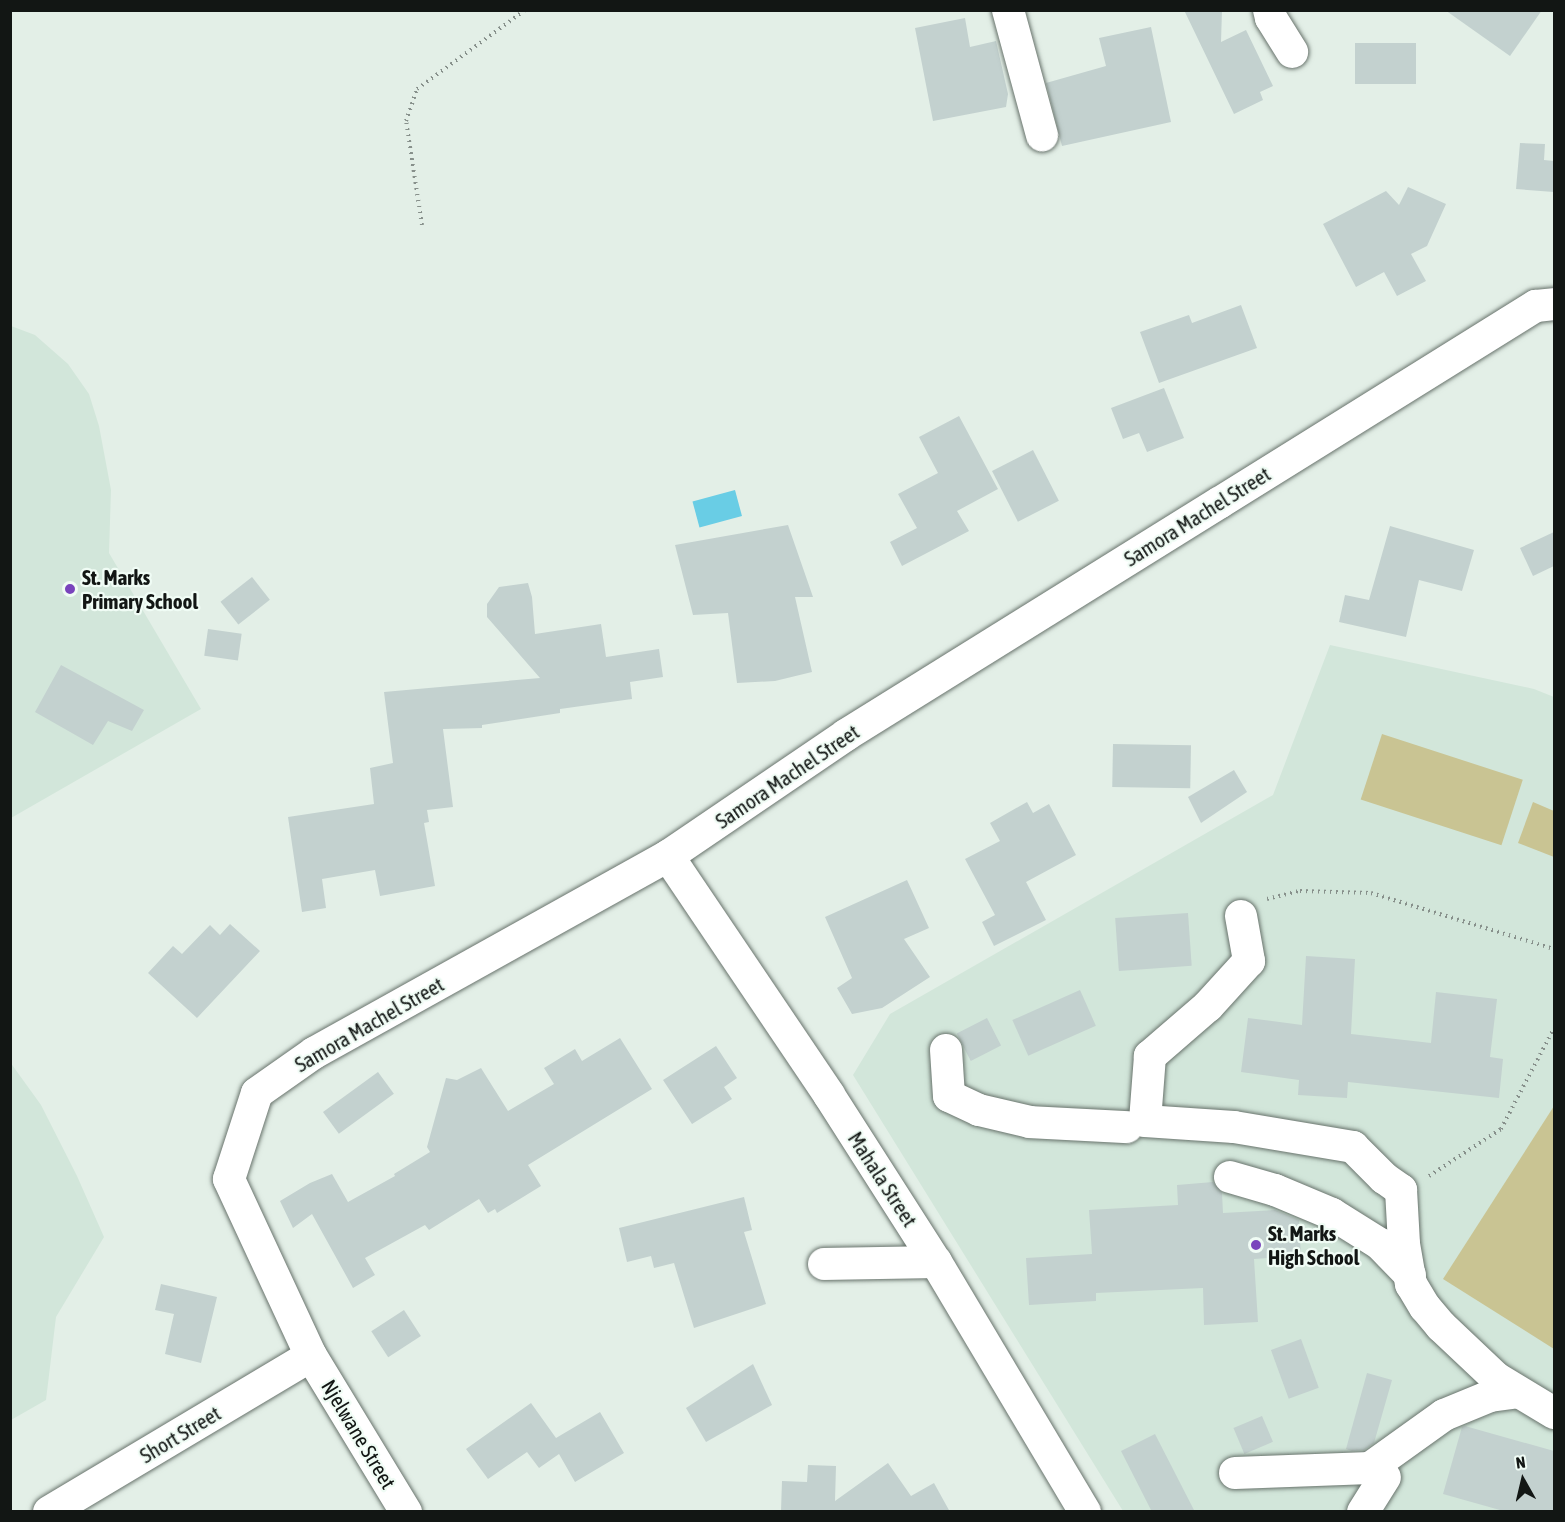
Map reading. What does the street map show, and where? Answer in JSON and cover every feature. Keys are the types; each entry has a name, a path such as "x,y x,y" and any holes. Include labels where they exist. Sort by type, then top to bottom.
{"street":[{"path":"1008,10 1042,135"},
{"path":"1269,10 1270,18 1292,52"},
{"name":"Samora Machel Street","path":"311,1356 229,1179 257,1093 315,1053 668,856 846,735 1536,306 1554,304"},
{"name":"Mahala Street","path":"668,856 829,1095 936,1262 1085,1512"},
{"path":"1253,908 1249,961 1208,1006 1150,1056 1146,1121 1234,1128 1353,1147 1384,1178 1401,1190 1404,1244 1411,1284 1425,1307 1441,1326 1496,1378 1554,1413"},
{"path":"946,1050 949,1096 979,1110 1030,1122 1127,1128"},
{"path":"1230,1177 1275,1190 1332,1214 1380,1244 1410,1275"},
{"path":"824,1264 936,1262"},
{"name":"Short Street","path":"49,1512 311,1356"},
{"name":"Njelwane Street","path":"311,1356 406,1512"},
{"path":"1235,1473 1370,1468 1444,1415 1490,1396 1518,1392"},
{"path":"1363,1512 1386,1477"}],"path":[{"path":"422,225 406,121 417,88 525,10"},
{"path":"1253,908 1300,891 1371,893 1554,949"},
{"path":"1402,1194 1501,1129 1554,1029"}],"shaded area":[{"name":"St. Marks Primary School","path":"11,326 35,335 68,364 89,394 99,426 111,490 109,553 201,709 11,818"},
{"name":"St. Marks High School","path":"1330,645 1534,689 1554,697 1554,1511 1123,1511 853,1075 890,1014 1273,795"},
{"path":"1382,734 1523,780 1501,845 1361,800"},
{"path":"1533,802 1554,811 1554,857 1518,843"},
{"path":"10,1062 41,1105 77,1176 104,1237 56,1317 46,1400 11,1420"},
{"path":"1554,1106 1554,1349 1443,1279"}],"water":[{"path":"735,490 742,516 699,527 692,501"}],"building":[{"path":"1184,10 1222,10 1221,42 1246,30 1273,86 1260,92 1263,100 1234,114"},
{"path":"1445,10 1542,10 1510,56"},
{"path":"965,18 970,47 996,41 1008,94 1006,107 933,121 915,28"},
{"path":"1151,27 1171,122 1062,146 1046,83 1106,66 1099,38"},
{"path":"1355,43 1416,43 1416,84 1355,84"},
{"path":"1520,143 1545,144 1544,160 1554,161 1554,192 1516,189"},
{"path":"1408,187 1446,204 1427,246 1411,254 1426,281 1397,296 1384,272 1356,287 1323,224 1386,191 1399,205"},
{"path":"1241,305 1257,348 1159,383 1140,332 1189,315 1192,323"},
{"path":"1164,388 1184,438 1147,452 1139,433 1123,439 1111,408"},
{"path":"959,416 998,489 957,511 969,531 902,566 890,542 917,528 898,494 938,473 919,437"},
{"path":"1033,450 1059,501 1018,522 992,471"},
{"path":"788,525 813,597 795,597 812,672 775,681 737,683 728,613 693,615 675,545"},
{"path":"1390,526 1474,550 1462,591 1419,580 1406,637 1339,622 1345,595 1369,600"},
{"path":"1554,532 1554,566 1533,576 1520,548"},
{"path":"252,577 270,600 238,624 220,602"},
{"path":"528,583 532,597 535,634 601,624 606,657 659,649 663,677 630,682 632,699 560,709 560,713 482,725 482,728 443,729 453,807 427,810 429,822 424,823 435,886 380,896 375,870 322,879 326,908 302,912 288,817 374,804 370,768 393,763 384,692 540,678 487,617 487,604 499,587"},
{"path":"208,629 242,634 238,660 204,656"},
{"path":"61,665 144,710 132,731 108,721 93,745 35,712"},
{"path":"1113,744 1191,745 1190,788 1112,787"},
{"path":"1234,770 1247,792 1201,823 1188,797"},
{"path":"1027,802 1033,813 1049,804 1076,855 1026,882 1046,920 994,946 982,922 995,915 965,859 1000,841 990,823"},
{"path":"907,880 929,928 904,939 930,977 882,1008 852,1014 837,988 852,978 825,917"},
{"path":"1188,913 1192,966 1119,971 1115,918"},
{"path":"230,924 260,951 197,1018 148,973 173,946 182,954 210,925 220,935"},
{"path":"1306,956 1355,959 1351,1034 1431,1043 1436,992 1497,999 1490,1057 1503,1059 1499,1098 1348,1082 1347,1098 1298,1095 1299,1080 1241,1072 1248,1018 1302,1025"},
{"path":"1080,990 1096,1026 1028,1056 1012,1020"},
{"path":"987,1018 1001,1046 971,1061 957,1033"},
{"path":"620,1038 652,1089 528,1165 541,1186 497,1213 495,1209 488,1213 479,1199 429,1230 425,1225 365,1258 375,1275 353,1288 312,1214 293,1228 280,1201 310,1183 332,1174 348,1202 395,1176 394,1174 430,1152 427,1147 446,1078 457,1080 481,1068 508,1111 554,1084 544,1068 575,1049 582,1061"},
{"path":"716,1046 737,1078 724,1087 732,1099 692,1124 663,1080"},
{"path":"378,1072 394,1094 339,1134 323,1112"},
{"path":"1213,1182 1222,1193 1223,1213 1275,1210 1299,1220 1301,1256 1254,1259 1258,1322 1204,1325 1203,1288 1096,1293 1096,1301 1029,1305 1026,1258 1092,1254 1089,1210 1178,1205 1177,1185"},
{"path":"744,1197 752,1230 744,1232 766,1304 694,1328 674,1263 654,1268 651,1256 627,1262 619,1228"},
{"path":"161,1284 217,1297 201,1363 165,1354 174,1314 155,1310"},
{"path":"404,1310 421,1336 388,1357 371,1331"},
{"path":"1301,1339 1319,1388 1289,1399 1271,1350"},
{"path":"753,1364 772,1405 706,1442 686,1408"},
{"path":"1367,1373 1392,1380 1374,1443 1364,1450 1352,1451 1346,1449"},
{"path":"531,1403 556,1438 600,1412 624,1453 575,1482 559,1454 539,1468 527,1452 488,1479 466,1449"},
{"path":"1262,1416 1273,1442 1244,1454 1233,1428"},
{"path":"1462,1427 1554,1451 1554,1512 1507,1512 1443,1494"},
{"path":"1155,1434 1195,1512 1152,1512 1121,1451"},
{"path":"888,1463 911,1496 934,1483 950,1512 781,1511 782,1481 807,1482 808,1465 836,1466 835,1501"}],"place":[{"name":"St. Marks Primary School","path":"70,589"},
{"name":"St. Marks High School","path":"1256,1245"}]}
